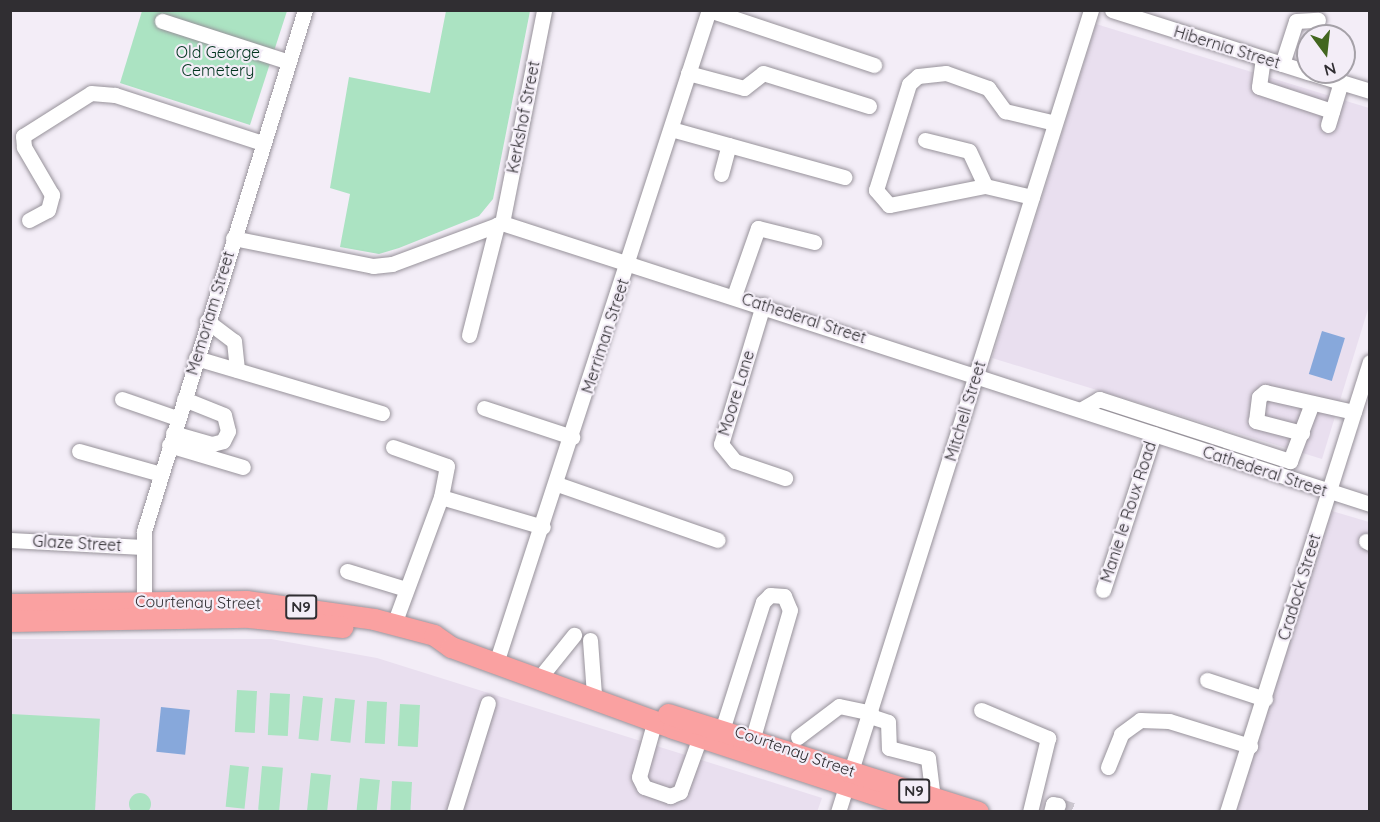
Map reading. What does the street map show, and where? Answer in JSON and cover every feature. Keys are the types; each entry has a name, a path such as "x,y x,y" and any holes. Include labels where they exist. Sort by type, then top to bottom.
{"highway":[{"name":"Courtenay Street","path":"10,621 246,601 394,624 451,647 497,660 602,698 700,737 931,804 978,812"},
{"name":"Courtenay Street","path":"10,604 274,619 451,647"},
{"name":"Courtenay Street","path":"602,698 723,727 753,737 848,779 901,807 931,804"}],"street":[{"name":"Memoriam Street","path":"144,610 143,547 161,474 305,10"},
{"name":"Kerkshof Street","path":"469,334 500,224 544,10"},
{"path":"709,10 874,65"},
{"name":"Merriman Street","path":"497,660 543,528 709,10"},
{"name":"Mitchell Street","path":"838,812 871,714 1090,10"},
{"name":"Hibernia Street","path":"1112,10 1296,68"},
{"path":"1282,64 1296,21 1318,20"},
{"path":"162,21 289,62"},
{"path":"1263,58 1259,87 1330,118 1340,84"},
{"path":"688,73 744,88 763,73 869,106"},
{"path":"1032,197 986,186 924,201 889,205 877,197 914,78 946,73 987,88 1005,111 1055,123"},
{"name":"Hibernia Street","path":"1347,84 1370,91"},
{"path":"29,220 48,210 52,195 24,147 23,136 91,93 115,95 264,143"},
{"path":"671,129 844,177"},
{"path":"924,140 969,152 986,186"},
{"path":"721,174 729,145"},
{"path":"233,238 373,266 392,264 500,224"},
{"name":"Cathederal Street","path":"500,224 977,373 1154,434 1370,504"},
{"path":"734,296 758,228 814,242"},
{"name":"Moore Lane","path":"763,305 721,444 735,461 785,478"},
{"path":"207,321 234,341 237,370"},
{"path":"196,358 382,413"},
{"name":"Cradock Street","path":"1227,812 1265,699 1370,362"},
{"path":"1302,433 1256,421 1259,397 1264,392 1354,412"},
{"path":"122,399 173,432 243,467"},
{"path":"173,432 212,444 223,441 228,431 224,414 184,399"},
{"path":"1082,409 1099,399 1290,461 1311,403"},
{"path":"484,408 572,437"},
{"name":"Manie le Roux Road","path":"1103,590 1154,434"},
{"path":"393,447 447,466 441,497 394,624"},
{"path":"79,451 161,474"},
{"path":"557,484 718,540"},
{"path":"441,497 543,528"},
{"name":"Glaze Street","path":"10,540 143,547"},
{"path":"347,571 406,589"},
{"path":"723,727 763,602 770,596 784,596 790,610 753,737"},
{"path":"541,676 574,635"},
{"path":"590,640 602,698"},
{"path":"1207,680 1265,699"},
{"path":"454,812 488,703"},
{"path":"798,737 840,706 871,714 888,722 890,748 928,758 931,804"},
{"path":"981,711 1048,738 1030,812"},
{"path":"655,720 639,777 644,787 670,796 680,792 700,737"},
{"path":"1108,767 1121,734 1140,720 1169,722 1250,746"}],"shaded area":[{"path":"1096,24 1369,108 1369,306 1322,459 992,358"},
{"path":"1332,511 1369,522 1369,811 1230,812"},
{"path":"10,639 271,639 377,658 822,798 817,812 11,811"}],"green space":[{"name":"Old George Cemetery","path":"142,11 287,11 250,125 120,83"},
{"path":"446,11 530,11 493,199 479,216 399,248 379,254 340,247 350,194 330,188 349,77 430,93"},
{"path":"237,690 257,691 255,733 235,732"},
{"path":"270,693 290,694 288,736 268,735"},
{"path":"303,696 323,698 318,741 299,739"},
{"path":"335,698 355,700 350,743 331,741"},
{"path":"367,701 387,702 385,744 365,743"},
{"path":"400,704 420,705 418,747 398,746"},
{"path":"11,714 100,719 95,812 10,811"},
{"path":"230,765 249,767 245,809 226,807"},
{"path":"262,766 283,768 279,812 258,810"},
{"path":"311,773 331,775 327,812 307,811"},
{"path":"360,778 380,780 377,812 357,811"},
{"path":"392,781 412,782 410,812 390,811"},
{"path":"140,793 148,796 151,804 148,812 140,815 132,812 129,804 132,796"}],"water":[{"path":"1322,331 1345,338 1332,381 1309,374"},
{"path":"161,707 190,710 185,755 156,752"}],"tunnel":[{"path":"1058,805 1078,812"}]}
